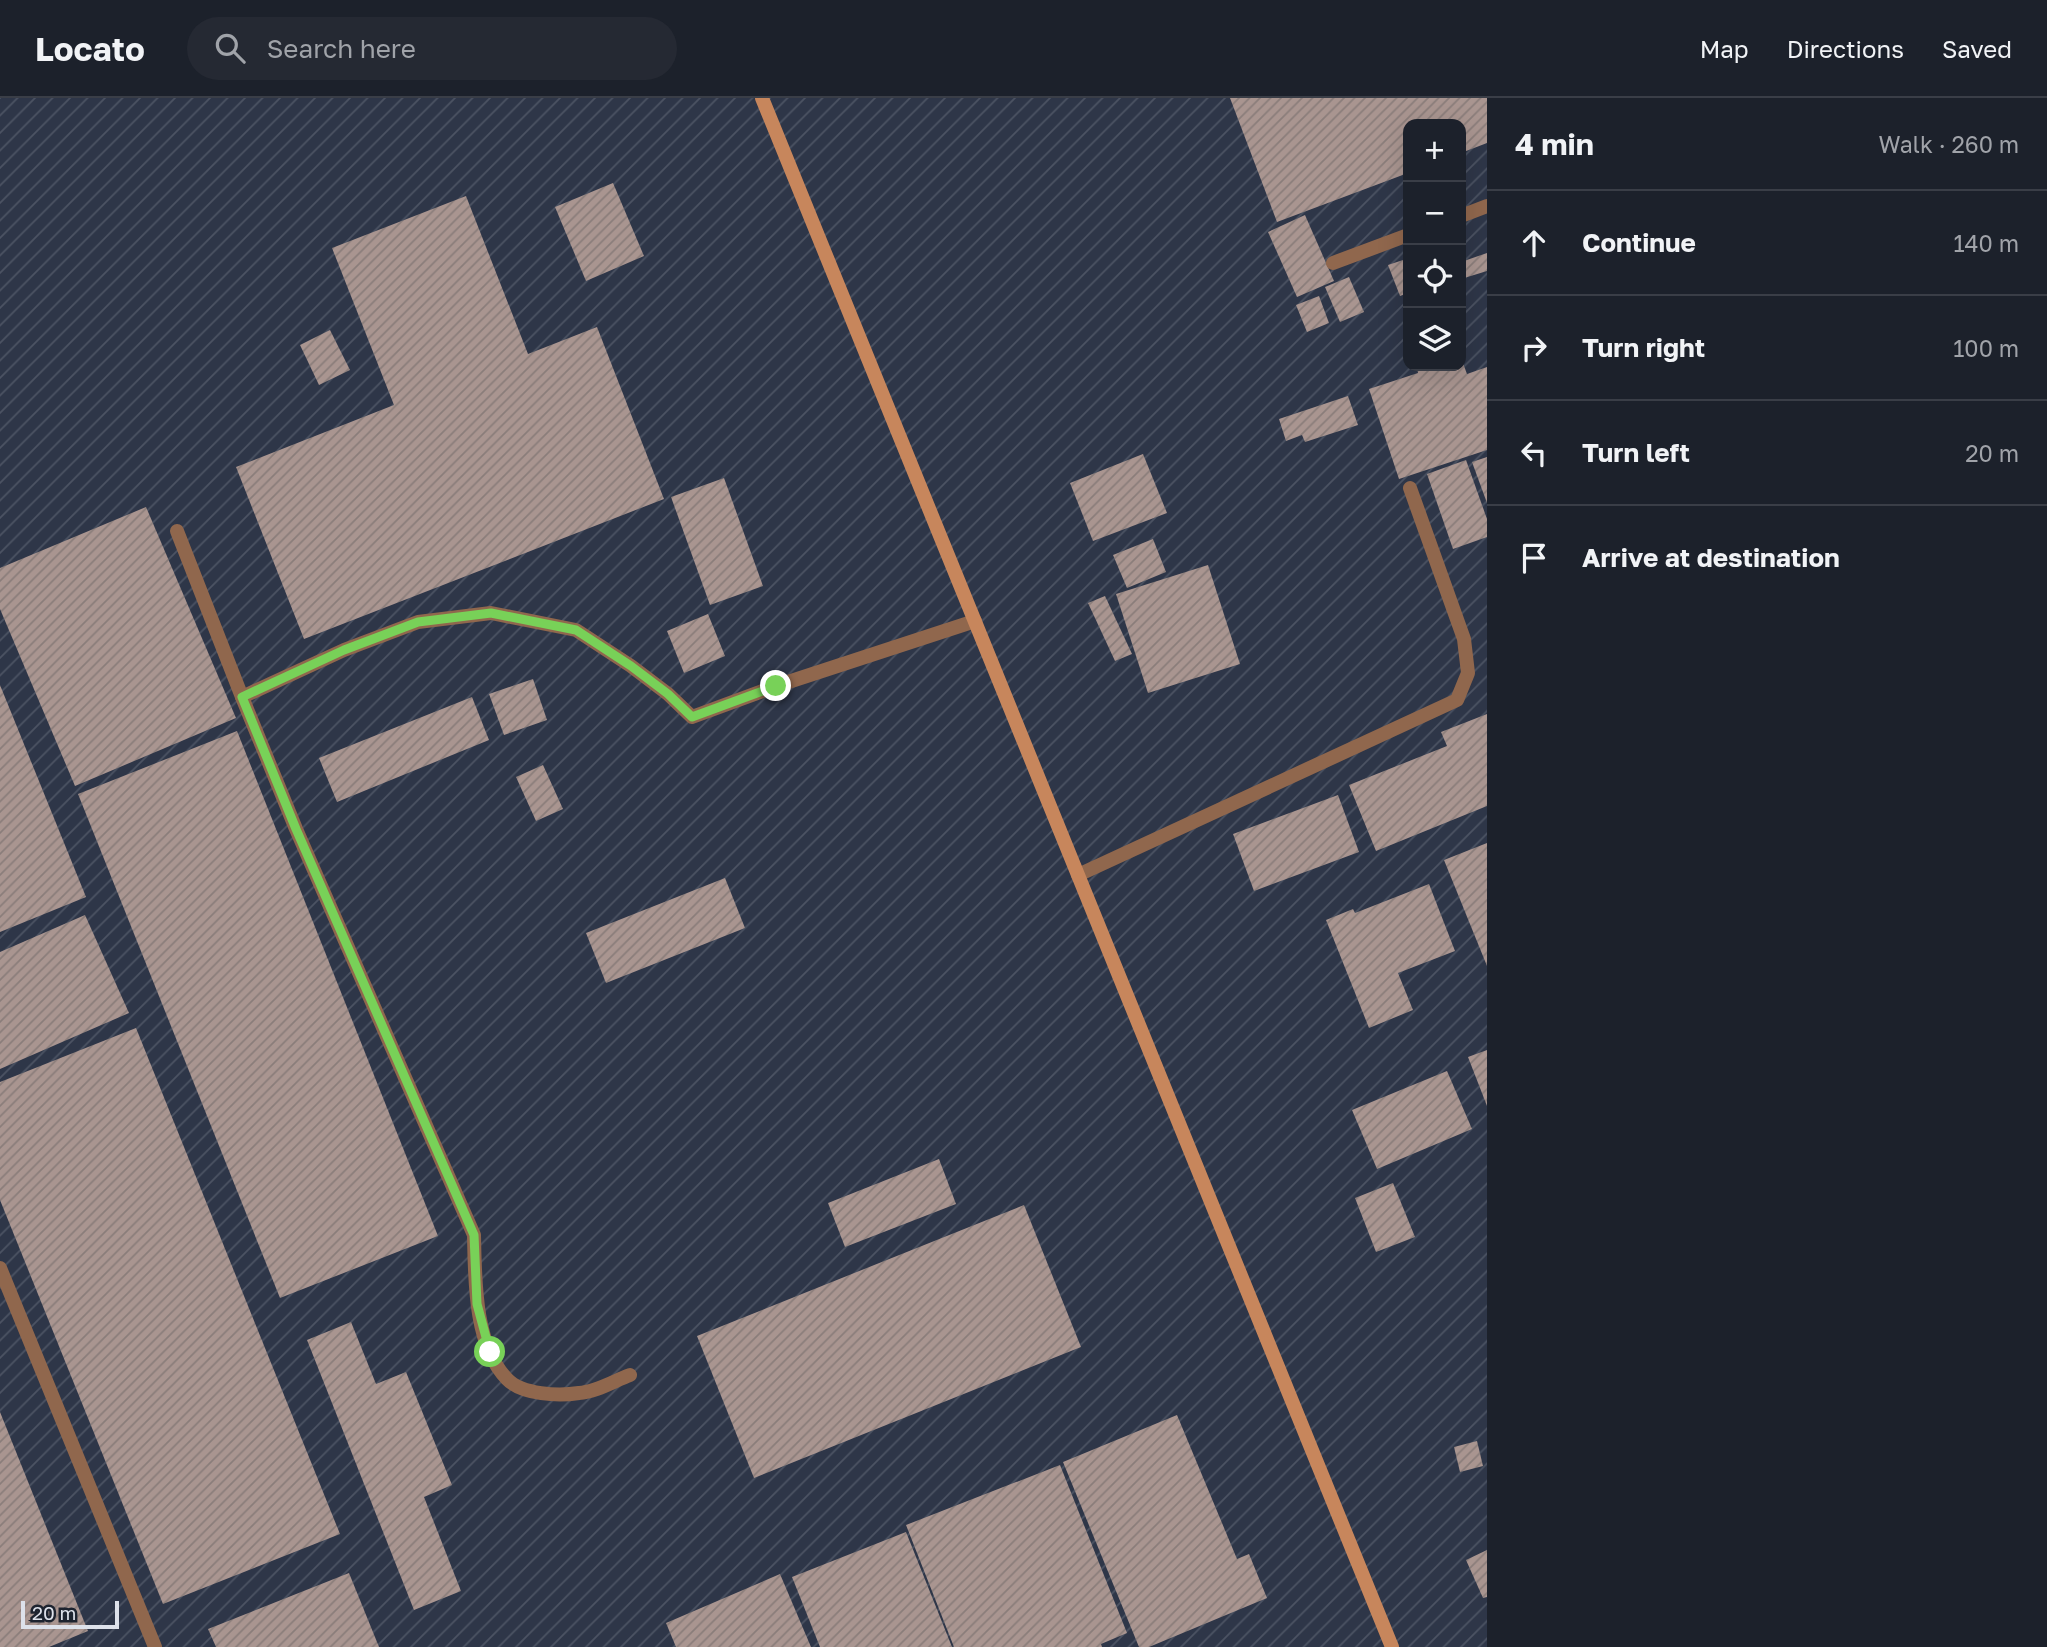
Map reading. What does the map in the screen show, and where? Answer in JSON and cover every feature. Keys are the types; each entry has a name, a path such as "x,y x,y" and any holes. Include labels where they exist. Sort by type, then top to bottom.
{"street":[{"path":"762,98 1392,1647"}],"lane":[{"path":"1466,214 1487,206"},
{"path":"1333,263 1403,237"},
{"path":"1078,876 1457,700 1468,673 1464,639 1410,488"},
{"path":"177,531 301,842 474,1235 477,1304 490,1352 508,1381 539,1394 582,1394 630,1375"},
{"path":"242,697 344,650 418,622 491,613 576,630 631,666 668,694 692,717 776,686 975,621"},
{"path":"0,1268 155,1647"}],"shaded area":[{"path":"0,98 1487,98 1487,1647 0,1647"}],"building":[{"path":"1230,98 1487,98 1487,143 1466,151 1466,119 1403,119 1403,175 1277,222"},
{"path":"613,183 644,256 586,281 555,207"},
{"path":"466,196 528,354 597,327 664,499 304,639 236,467 394,405 332,248"},
{"path":"1305,215 1334,281 1297,297 1268,232"},
{"path":"1487,253 1487,271 1466,277 1466,260"},
{"path":"1403,260 1403,295 1400,296 1388,265"},
{"path":"1349,277 1364,312 1340,322 1325,287"},
{"path":"1319,296 1329,323 1307,332 1296,305"},
{"path":"330,330 350,370 319,385 300,345"},
{"path":"1487,367 1487,450 1399,479 1369,389 1418,373 1466,371 1467,374"},
{"path":"1348,396 1358,425 1305,442 1302,435 1286,441 1279,419"},
{"path":"1143,454 1167,513 1093,541 1070,483"},
{"path":"1487,457 1487,503 1472,462"},
{"path":"1466,460 1487,519 1487,537 1453,549 1427,474"},
{"path":"724,478 763,586 710,605 671,497"},
{"path":"146,507 236,718 75,786 0,609 0,568"},
{"path":"1153,539 1166,572 1127,588 1113,555"},
{"path":"1208,565 1240,664 1148,693 1116,594"},
{"path":"1105,596 1132,654 1115,661 1088,603"},
{"path":"708,614 725,656 684,673 667,631"},
{"path":"533,679 547,720 504,735 489,694"},
{"path":"0,685 86,897 0,932"},
{"path":"472,697 489,740 337,802 319,758"},
{"path":"1487,714 1487,806 1376,851 1349,785 1447,746 1441,732"},
{"path":"237,731 438,1236 280,1298 78,794"},
{"path":"543,765 563,809 536,821 516,777"},
{"path":"1338,795 1359,852 1254,891 1233,834"},
{"path":"1487,843 1487,966 1444,860"},
{"path":"725,878 745,928 606,983 586,933"},
{"path":"1429,884 1455,951 1398,973 1413,1010 1369,1028 1326,920 1353,909 1355,913"},
{"path":"85,915 129,1013 0,1069 0,952"},
{"path":"136,1028 340,1534 163,1604 0,1200 0,1082"},
{"path":"1487,1050 1487,1106 1468,1057"},
{"path":"1447,1071 1472,1129 1377,1169 1352,1110"},
{"path":"939,1159 956,1204 845,1247 828,1203"},
{"path":"1393,1183 1415,1237 1376,1252 1355,1198"},
{"path":"1024,1205 1081,1347 754,1478 697,1336"},
{"path":"351,1322 376,1384 406,1372 452,1485 424,1497 461,1591 414,1610 307,1340"},
{"path":"0,1412 88,1631 49,1647 0,1647"},
{"path":"1177,1415 1237,1559 1249,1554 1267,1598 1149,1647 1139,1647 1063,1462"},
{"path":"1477,1441 1483,1466 1460,1472 1454,1447"},
{"path":"1060,1465 1127,1633 1101,1644 1102,1647 954,1647 906,1525"},
{"path":"906,1532 952,1647 820,1647 792,1577"},
{"path":"1487,1550 1487,1597 1483,1598 1466,1560"},
{"path":"349,1573 379,1647 216,1647 208,1629"},
{"path":"780,1574 811,1647 676,1647 666,1623"}],"route":[{"path":"490,1352 477,1304 474,1235 296,829 242,697 344,650 418,622 491,613 576,630 631,666 668,694 692,717 776,686"}]}
